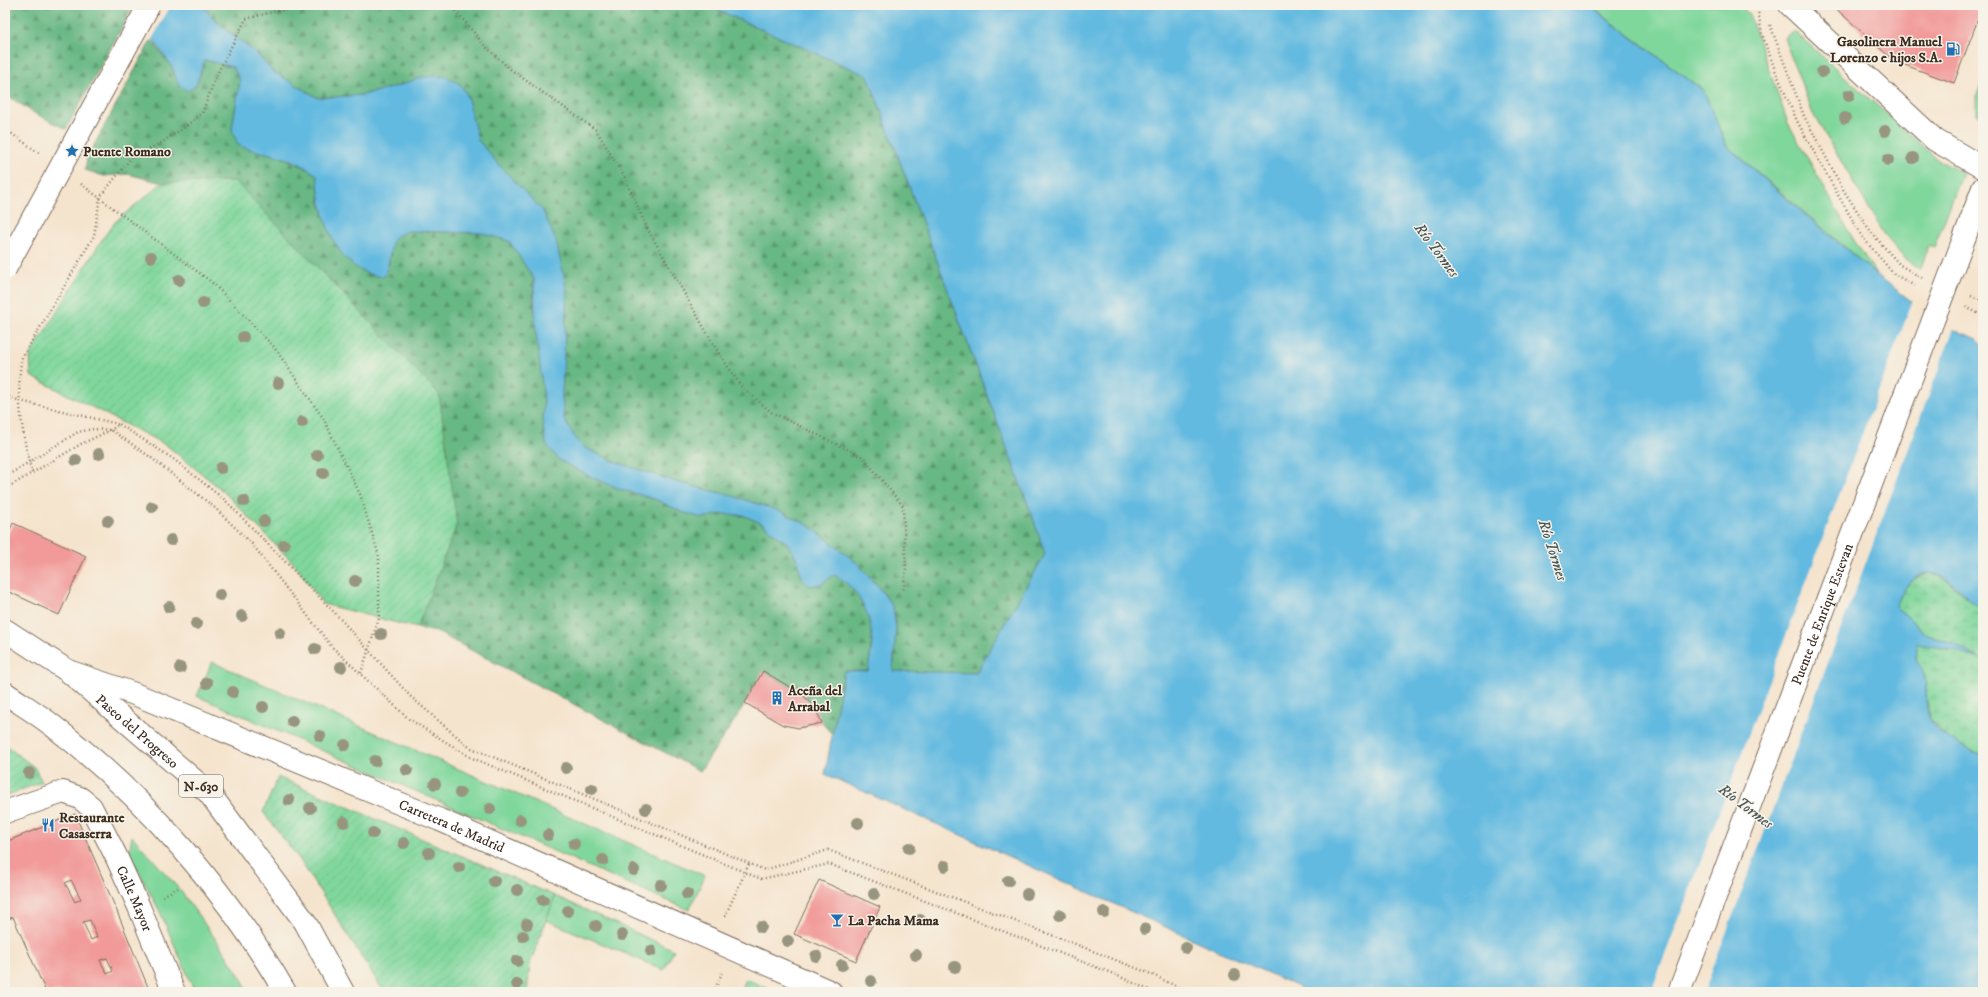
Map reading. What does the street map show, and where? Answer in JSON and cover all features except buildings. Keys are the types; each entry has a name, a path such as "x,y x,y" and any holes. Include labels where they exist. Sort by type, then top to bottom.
{"main road":[{"path":"5,269 149,5"},
{"path":"1790,5 1935,140 1983,168"},
{"name":"Puente de Enrique Estevan","path":"1679,992 1983,188"},
{"name":"Paseo del Progreso","path":"5,630 68,671 209,793 304,922 343,992"},
{"name":"Carretera de Madrid","path":"68,671 132,693 440,820 831,992"},
{"path":"5,693 52,725 119,782 174,839 227,903 285,992"},
{"name":"Calle Mayor","path":"5,812 63,792 80,798 91,807 140,907 174,992"}],"path":[{"path":"32,473 29,463 20,401 18,376 22,358 94,236 100,197 132,157 161,143 202,112 217,74 246,19 256,15 323,5"},
{"path":"445,5 457,12 485,46 510,69 596,130 624,176 646,228 718,352 741,386 772,412 863,457 903,506 906,570 903,592"},
{"path":"1757,5 1762,34 1775,70 1797,121 1838,195 1863,238 1894,274 1921,289"},
{"path":"1768,20 1804,116 1844,191 1871,232 1900,265 1925,279"},
{"path":"5,129 44,157"},
{"path":"76,180 214,284 274,347 323,418 360,494 379,556 379,618 361,672"},
{"path":"1968,295 1983,301"},
{"path":"1961,305 1983,316"},
{"path":"5,395 20,401 119,424 172,458 225,500 334,612 411,697 469,747 765,870 828,850 1151,974 1188,992"},
{"path":"5,489 81,444 111,430 119,424"},
{"path":"5,477 78,432 93,429 111,430 149,456 214,507 252,544 332,647 361,672 409,719 470,757 761,879 829,864 1114,974 1153,992"},
{"path":"714,940 749,864"}],"green space":[{"path":"5,5 129,5 132,9 66,129 34,113 5,94"},
{"path":"201,5 706,5 868,76 1033,518 1045,554 976,673 893,672 896,629 893,607 878,586 857,563 810,526 780,511 733,496 676,482 613,461 583,447 574,436 564,419 562,396 567,291 497,163 478,140 467,95 460,84 422,77 398,86 362,95 318,98 272,71 257,54 221,26"},
{"path":"1589,5 1739,5 1749,14 1788,123 1852,237 1877,275 1726,145 1704,91"},
{"path":"1794,31 1938,160 1963,173 1934,247 1928,245 1921,269 1903,257 1886,237 1813,114 1784,38"},
{"path":"151,40 172,67 179,86 200,75 205,60 233,67 240,81 232,129 253,151 286,159 317,175 320,204 344,256 361,270 372,276 389,265 389,251 394,238 406,231 481,233 509,241 534,279 533,300 541,365 544,400 543,427 546,444 589,476 620,489 657,500 682,512 702,518 721,514 743,515 763,524 789,546 798,561 801,577 821,584 834,575 856,593 866,611 872,630 868,671 844,671 833,735 822,723 815,708 802,694 764,671 733,723 700,771 437,632 417,628 457,524 235,181 162,183 128,174 104,176 85,170 87,158"},
{"path":"1983,80 1983,117 1977,114 1977,95"},
{"path":"235,181 439,394 457,524 417,628 323,604 296,566 222,490 166,445 31,376 30,355 103,238 115,222 162,183"},
{"path":"1929,573 1944,579 1975,604 1983,608 1983,755 1950,741 1930,720 1925,678 1914,656 1917,644 1949,649 1976,658 1954,644 1927,635 1896,606 1905,589 1912,581"},
{"path":"212,662 705,876 689,910 197,696"},
{"path":"5,745 34,767 42,782 5,796"},
{"path":"278,777 555,896 530,964 527,992 384,992 300,860 263,812"},
{"path":"132,836 180,890 219,944 243,981 247,992 195,992 160,912 129,853"},
{"path":"555,896 674,950 664,970 546,920"},
{"path":"746,979 776,992 741,992"}],"water":[{"name":"Río Tormes","path":"129,5 201,5 221,26 257,54 272,71 318,98 362,95 398,86 422,77 445,76 460,84 467,95 478,140 497,163 543,211 556,241 567,291 562,396 564,419 574,436 583,447 613,461 676,482 733,496 780,511 810,526 857,563 878,586 893,607 896,629 893,671 976,673 1045,554 1033,518 868,76 706,5 1588,5 1704,91 1726,145 1786,198 1877,275 1944,326 1978,339 1983,346 1983,608 1975,604 1947,580 1932,573 1923,574 1913,579 1900,596 1896,606 1927,635 1954,644 1979,659 1949,649 1917,644 1916,656 1924,674 1927,710 1933,725 1953,741 1969,750 1983,755 1983,992 1310,992 825,774 844,671 868,671 872,648 869,621 866,611 856,593 834,575 821,584 809,586 801,577 798,561 789,545 763,524 743,515 721,514 702,518 682,512 657,500 620,489 589,476 559,460 546,444 543,427 544,400 535,324 534,279 509,241 481,233 406,231 394,238 384,277 367,273 353,265 342,254 333,240 322,208 317,175 288,159 238,145 232,129 240,81 233,67 205,60 196,85 188,91 179,86 172,67"}],"pier":[{"path":"133,5 171,5 151,41 130,10"},
{"path":"1913,300 1945,324 1954,328 1704,992 1651,992"}],"place":[{"name":"Gasolinera Manuel Lorenzo e hijos S.A.","path":"1953,49"},
{"name":"Puente Romano","path":"72,151"},
{"name":"Aceña del Arrabal","path":"777,698"},
{"name":"Restaurante Casaserra","path":"48,825"},
{"name":"La Pacha Mama","path":"837,920"}]}
